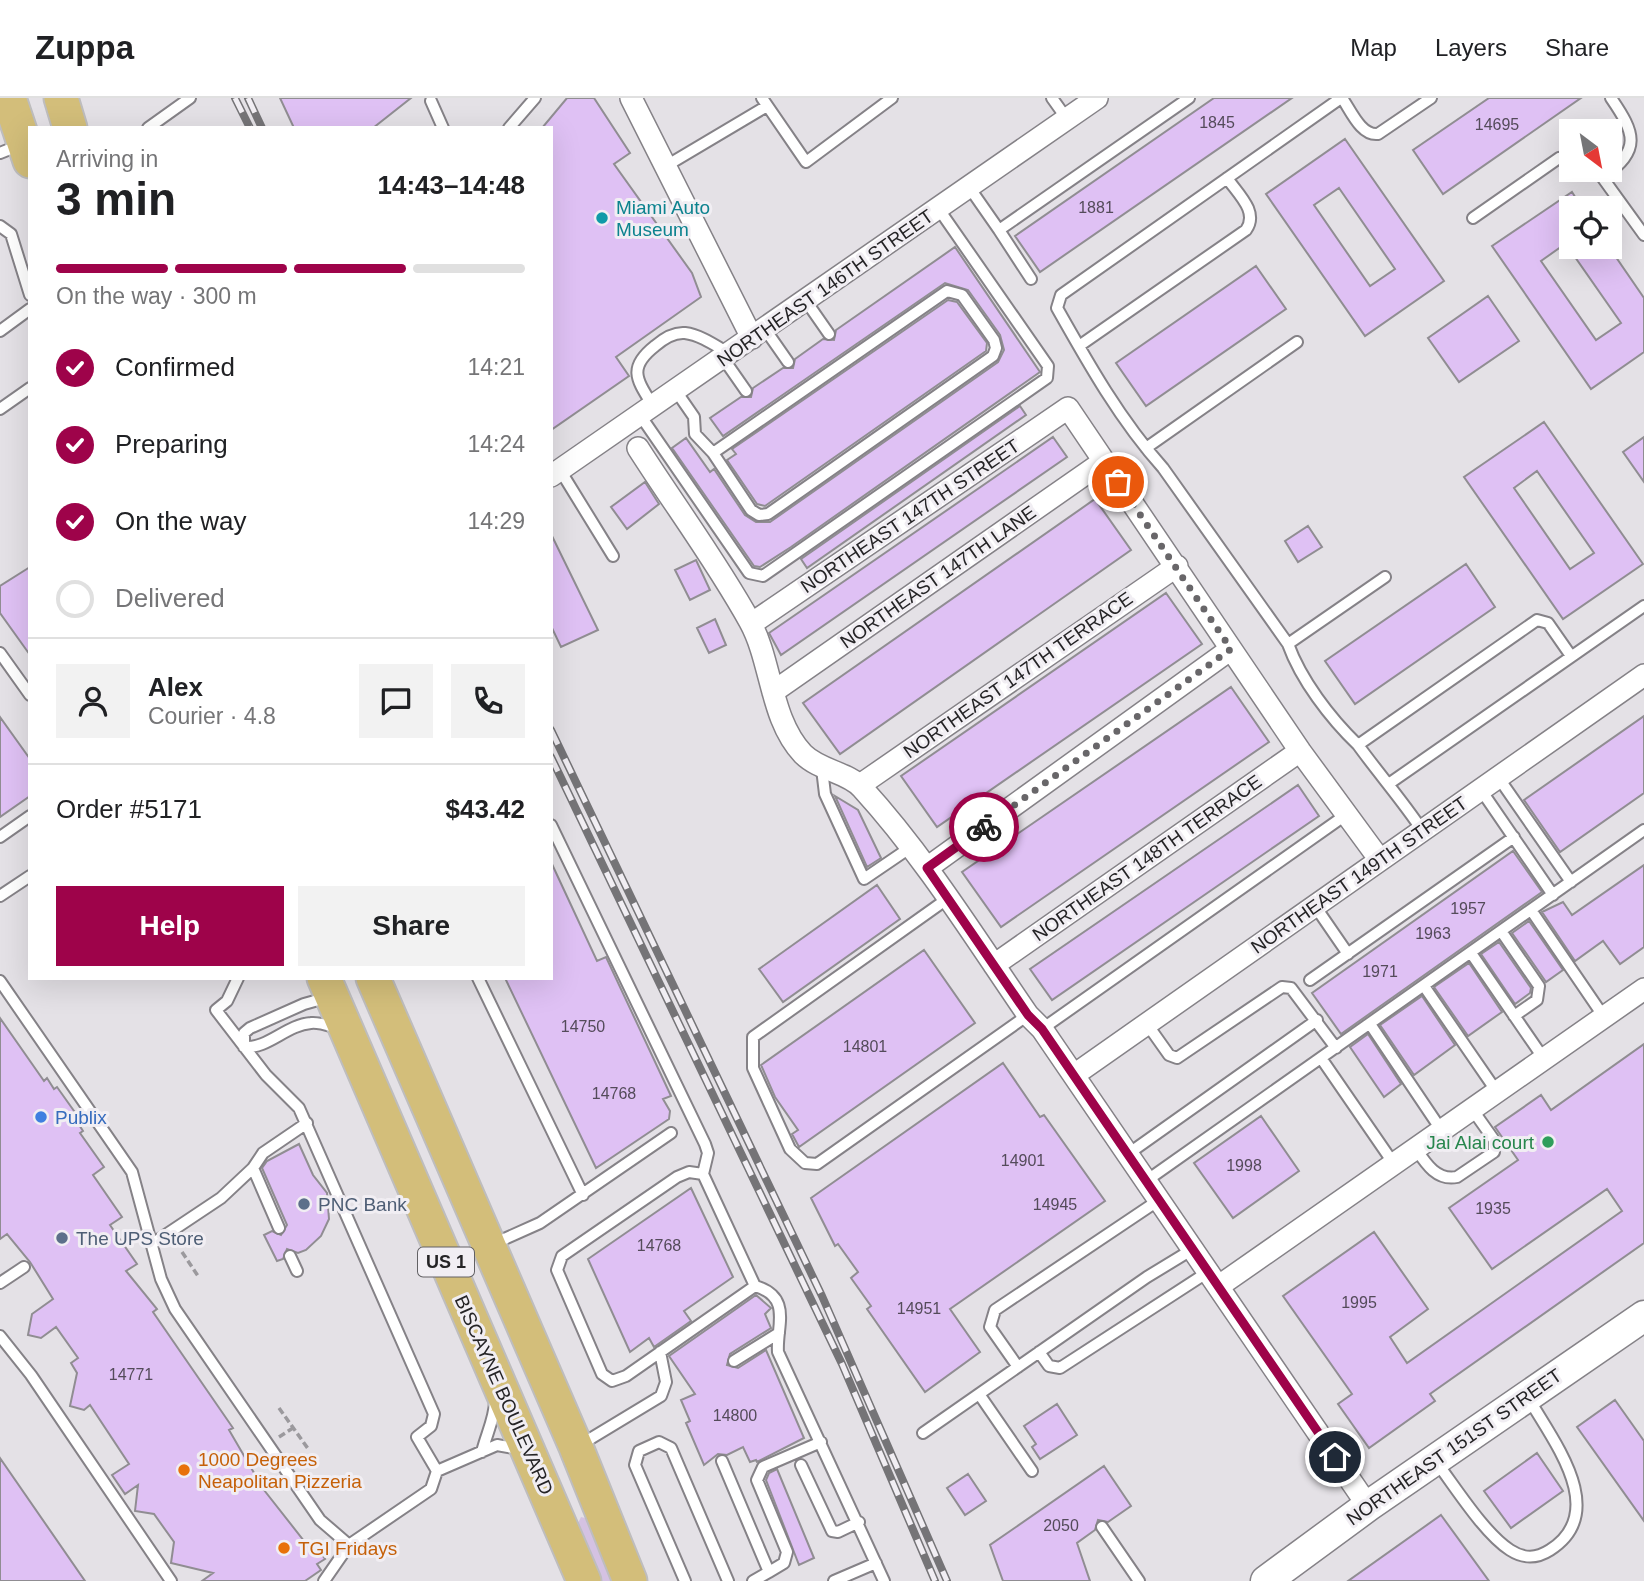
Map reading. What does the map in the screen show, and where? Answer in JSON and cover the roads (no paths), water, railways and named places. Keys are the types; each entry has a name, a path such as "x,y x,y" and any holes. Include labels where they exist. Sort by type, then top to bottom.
{"main road":[{"path":"9,98 18,152"},
{"path":"61,98 69,126"},
{"name":"US 1","path":"372,980 576,1447 630,1581"},
{"path":"328,987 368,1016 414,1074"},
{"name":"BISCAYNE BOULEVARD","path":"328,987 584,1581"},
{"path":"531,1458 576,1447"}],"street":[{"path":"631,98 758,334"},
{"name":"NORTHEAST 146TH STREET","path":"555,473 1097,98"},
{"name":"NORTHEAST 147TH STREET","path":"751,624 1068,408 1104,461"},
{"path":"638,448 751,624 773,692 790,733 803,754 822,769 860,785 927,868 1074,1075 1368,1506"},
{"path":"1104,461 1300,751 1380,860"},
{"name":"NORTHEAST 147TH LANE","path":"773,692 1104,461"},
{"name":"NORTHEAST 147TH TERRACE","path":"860,785 1177,566"},
{"path":"927,868 1231,649"},
{"name":"NORTHEAST 149TH STREET","path":"1074,1075 1644,675"},
{"name":"NORTHEAST 148TH TERRACE","path":"994,965 1300,751"},
{"path":"1214,1279 1394,1164 1644,989"},
{"name":"NORTHEAST 151ST STREET","path":"1266,1581 1368,1506 1527,1396 1641,1323"}],"lane":[{"path":"151,126 190,98"},
{"path":"511,126 535,98"},
{"path":"666,166 764,102 806,162 892,98"},
{"path":"1052,98 1067,119"},
{"path":"999,230 1189,98"},
{"path":"1422,830 1390,783 1379,775 1358,745 1340,728 1296,663 1288,644 1163,467 1146,448 1057,308 1061,295 1341,98 1365,132 1371,135 1378,134 1431,98"},
{"path":"1611,98 1629,124 1632,140 1622,159"},
{"path":"431,101 442,126"},
{"path":"1474,218 1559,158"},
{"path":"1079,346 1247,230 1252,222 1251,212 1227,178"},
{"path":"1607,182 1640,221 1644,235"},
{"path":"969,187 1031,279"},
{"path":"746,391 727,356 699,337 685,333 677,333 660,342 641,357 636,367 647,410 749,573 763,576 1047,378 1048,366 938,208"},
{"path":"0,226 11,234 28,289"},
{"path":"676,391 694,417 695,433 713,453 751,510 759,515 768,514 993,356 994,340 962,295 947,291 713,453"},
{"path":"806,301 829,334"},
{"path":"0,331 28,310"},
{"path":"758,334 788,362"},
{"path":"1146,448 1297,342"},
{"path":"0,409 28,389"},
{"path":"555,473 613,556"},
{"path":"1288,644 1385,577"},
{"path":"1390,783 1644,606"},
{"path":"1358,745 1537,620 1548,623 1572,656"},
{"path":"0,653 28,692"},
{"path":"822,769 824,794 864,879 911,847"},
{"path":"1490,783 1514,837 1553,895"},
{"path":"1490,783 1571,882"},
{"path":"947,899 752,1037 752,1068 790,1149 805,1163 817,1164 1347,814"},
{"path":"0,837 28,817"},
{"path":"553,829 705,1144 708,1153 703,1174 755,1286 770,1294 782,1314 778,1352 884,1581"},
{"path":"1146,1181 1644,830"},
{"path":"1310,980 1514,837"},
{"path":"0,896 28,877"},
{"path":"1315,906 1348,954"},
{"path":"1531,910 1604,1017"},
{"path":"1501,932 1539,986 1537,1000 1514,1016"},
{"path":"1471,953 1544,1059"},
{"path":"237,980 228,1001 216,1010 280,1092 299,1108 307,1123 434,1414 431,1426 417,1437 437,1471"},
{"path":"479,980 583,1195"},
{"path":"0,981 132,1172 168,1296 320,1520 349,1545"},
{"path":"1424,986 1497,1092"},
{"path":"244,1047 244,1033 250,1028 304,1004 328,987"},
{"path":"1147,1024 1169,1055 1177,1058 1282,988 1297,992 1336,1048"},
{"path":"1128,1154 1317,1020"},
{"path":"244,1047 256,1048 283,1032 312,1022 346,1030"},
{"path":"1370,1024 1442,1130"},
{"path":"1321,1058 1394,1164"},
{"path":"1416,1149 1430,1169 1450,1178 1457,1177 1494,1152 1494,1140 1472,1109"},
{"path":"152,1244 220,1198 253,1168 263,1153 307,1123"},
{"path":"489,1246 540,1223 671,1133"},
{"path":"253,1168 279,1228"},
{"path":"703,1174 689,1172 677,1177 562,1256 558,1262 558,1270 606,1379 618,1381 755,1286"},
{"path":"1018,1367 990,1327 995,1310 1159,1200"},
{"path":"923,1433 1193,1249"},
{"path":"290,1256 297,1271"},
{"path":"0,1283 24,1267"},
{"path":"1039,1352 1049,1366 1060,1368 1214,1279"},
{"path":"734,1361 779,1333"},
{"path":"0,1336 31,1376 171,1581"},
{"path":"576,1447 595,1438 660,1396 666,1382 660,1352"},
{"path":"482,1452 488,1426 495,1412 495,1377"},
{"path":"979,1394 1032,1471"},
{"path":"1435,1460 1485,1524 1511,1551 1528,1558 1559,1544 1569,1533 1574,1520 1577,1505 1575,1489 1568,1465 1527,1396"},
{"path":"685,1581 635,1465 639,1451 659,1442 671,1448 728,1581"},
{"path":"753,1581 785,1563 788,1552 757,1480 758,1473 763,1467 821,1442"},
{"path":"324,1581 349,1545 431,1489 437,1471 497,1446 531,1458"},
{"path":"722,1461 769,1572"},
{"path":"801,1465 832,1531 838,1532 859,1522"},
{"path":"1102,1527 1139,1581"},
{"path":"834,1581 876,1563"}],"railway":[{"path":"235,98 249,126"},
{"path":"248,98 261,126"},
{"path":"553,734 822,1296 947,1581"},
{"path":"553,761 842,1364 935,1581"}],"place":[{"name":"Miami Auto Museum","path":"602,218"},
{"name":"Publix","path":"41,1117"},
{"name":"Jai Alai court","path":"1548,1142"},
{"name":"PNC Bank","path":"304,1204"},
{"name":"The UPS Store","path":"62,1238"},
{"name":"1000 Degrees Neapolitan Pizzeria","path":"184,1470"},
{"name":"TGI Fridays","path":"284,1548"}]}
